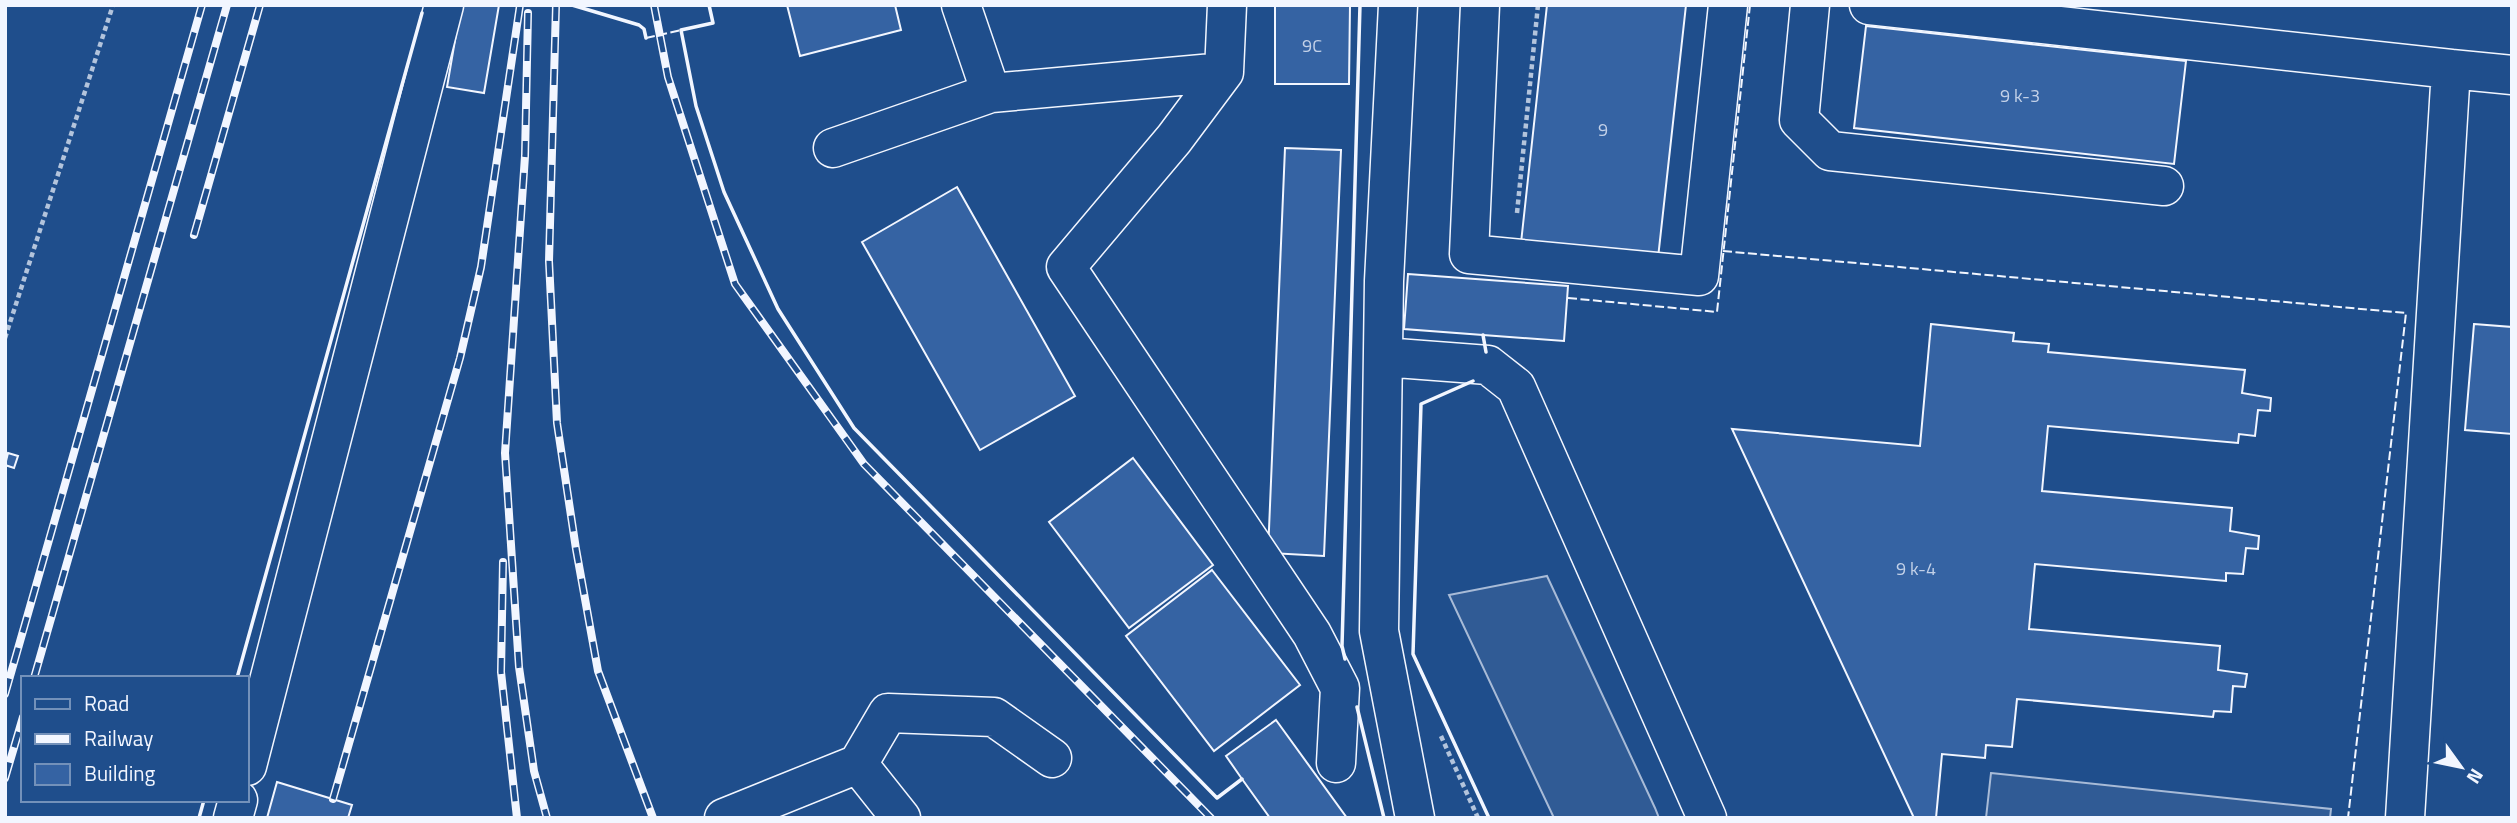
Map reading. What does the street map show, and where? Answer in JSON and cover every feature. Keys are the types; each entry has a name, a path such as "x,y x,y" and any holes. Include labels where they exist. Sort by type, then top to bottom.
{"street":[{"path":"248,762 444,5"},
{"path":"961,5 991,93"},
{"path":"1227,5 1224,72 1174,139 1066,267 1312,634 1340,688 1336,763"},
{"path":"1398,5 1384,281 1379,631 1415,818"},
{"path":"1480,5 1469,254 1699,276 1728,5"},
{"path":"1810,5 1799,121 1830,151 2164,186"},
{"path":"1869,5 2512,75"},
{"path":"2405,818 2451,69"},
{"path":"833,148 991,93 1224,72"},
{"path":"1383,357 1488,365 1516,387 1707,818"},
{"path":"724,818 858,764 888,712 993,718 1052,758"},
{"path":"858,764 901,818"}],"path":[{"path":"5,338 113,5"},
{"path":"1517,213 1538,5"}],"shaded area":[{"path":"1547,576 1659,818 1554,818 1449,595"},
{"path":"1991,773 2331,809 2330,818 1986,818"}],"building":[{"path":"461,5 499,5 484,93 447,87"},
{"path":"787,5 895,5 901,30 800,56"},
{"path":"1275,5 1350,5 1349,84 1275,84"},
{"path":"1547,5 1686,5 1657,267 1520,252"},
{"path":"1866,26 2186,61 2174,164 1854,128"},
{"path":"1285,148 1341,150 1324,556 1268,553"},
{"path":"957,187 1075,396 980,450 862,242"},
{"path":"1408,274 1568,286 1564,341 1404,329"},
{"path":"1931,324 2014,333 2013,341 2049,344 2048,352 2245,370 2242,393 2271,398 2270,411 2258,410 2255,436 2239,434 2238,443 2048,426 2042,491 2232,508 2230,531 2259,536 2258,549 2246,548 2243,574 2226,573 2226,581 2035,564 2029,629 2220,646 2218,670 2247,674 2245,687 2233,686 2231,712 2214,711 2213,717 2017,699 2012,747 1986,745 1985,758 1942,754 1936,818 1914,818 1732,429 1920,446"},
{"path":"2474,324 2512,327 2512,434 2465,430"},
{"path":"8,453 18,456 14,468 5,465"},
{"path":"1133,458 1213,565 1129,628 1049,522"},
{"path":"1212,570 1300,685 1214,751 1126,636"},
{"path":"1276,720 1347,818 1270,818 1226,756"},
{"path":"277,782 352,805 348,818 267,818"}],"railway":[{"path":"5,694 202,5"},
{"path":"35,676 227,5"},
{"path":"194,235 260,5"},
{"path":"333,799 460,358 481,267 520,5"},
{"path":"556,5 549,261 557,423 598,671 653,818"},
{"path":"654,5 668,77 735,284 864,464 1211,818"},
{"path":"528,13 525,156 505,453 519,667 534,771 547,818"},
{"path":"503,562 501,672 517,818"},
{"path":"5,778 21,724"}],"fence":[{"path":"1568,298 1717,312 1750,5"},
{"path":"646,38 681,30"},
{"path":"1723,251 2406,313 2348,818"}],"wall":[{"path":"572,5 639,25 644,29 646,38"},
{"path":"709,5 713,23 681,30 696,106 724,192 778,309 854,428 1217,798 1242,779"},
{"path":"1345,659 1342,646 1360,5"},
{"path":"238,676 422,13"},
{"path":"1483,335 1486,352"},
{"path":"1473,381 1421,404 1413,654 1489,818"},
{"path":"1357,707 1384,818"},
{"path":"199,818 203,802"}]}
